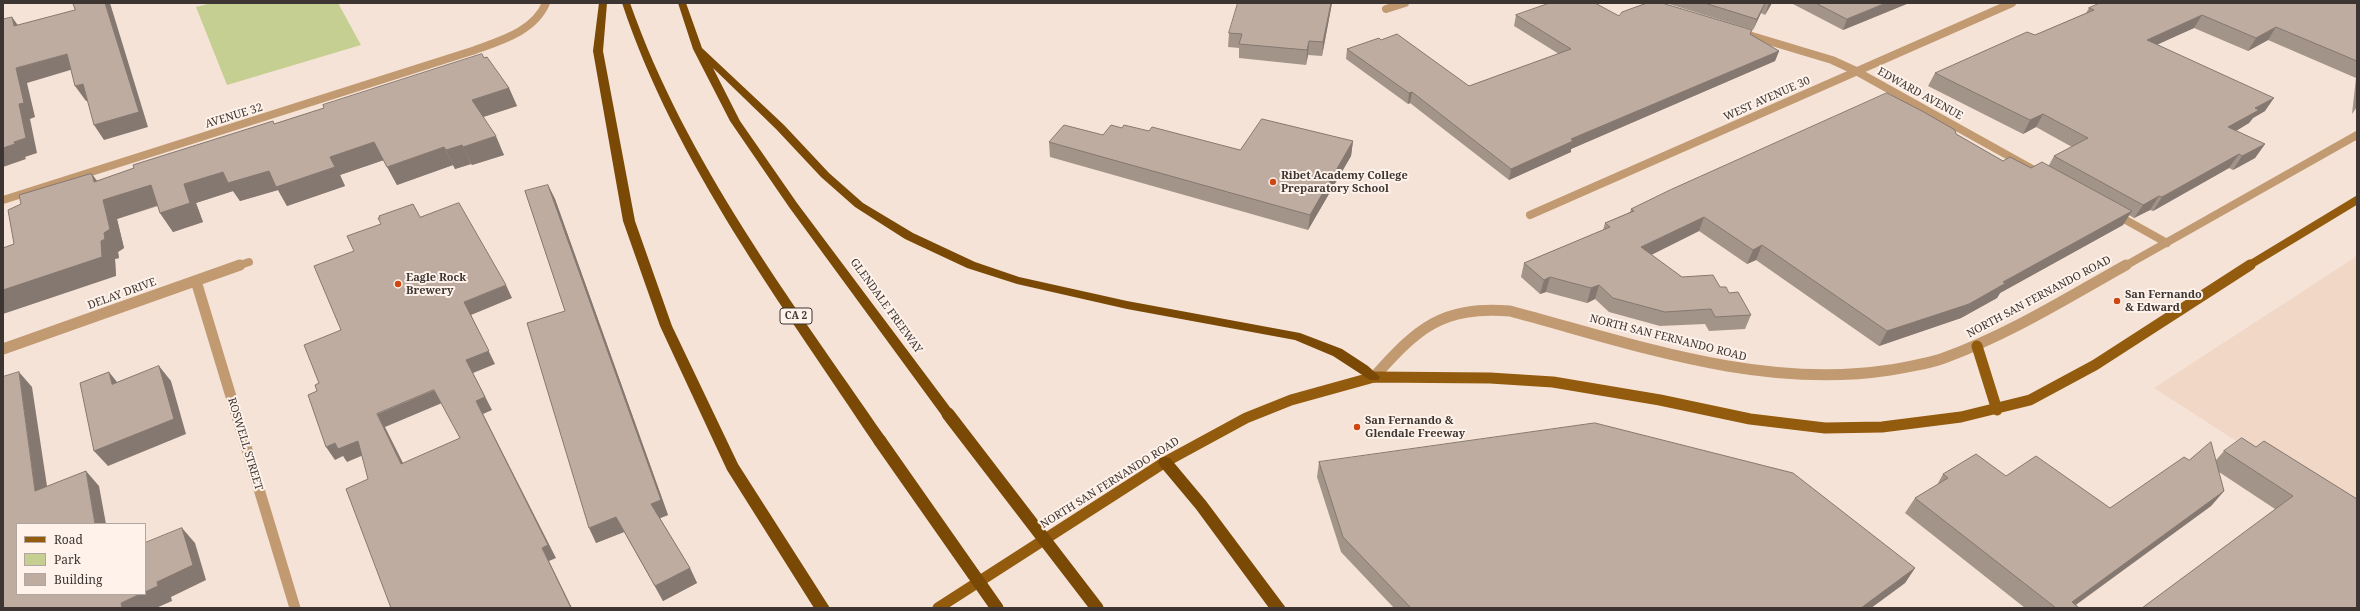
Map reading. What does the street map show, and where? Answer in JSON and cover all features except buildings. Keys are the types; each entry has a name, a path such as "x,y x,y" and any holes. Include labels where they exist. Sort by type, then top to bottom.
{"highway":[{"path":"603,3 598,51 629,221 669,333 732,466 822,608"},
{"name":"CA 2","path":"626,3 637,39 686,138 714,189 745,240 880,442 997,608"},
{"name":"GLENDALE FREEWAY","path":"682,3 698,49 735,120 748,140 948,414 1096,608"},
{"path":"698,49 825,174 859,205 909,236 971,265 1017,280 1127,305 1296,336 1323,344 1343,354 1374,377"},
{"path":"1165,462 1189,490 1278,608"}],"main road":[{"name":"NORTH SAN FERNANDO ROAD","path":"938,608 1165,462 1246,418 1291,400 1374,377 1468,378 1553,382 1660,400 1750,419 1825,428 1882,427 1961,417 1997,410 2030,400 2095,365 2232,276 2357,200"},
{"path":"1977,346 1997,410"}],"street":[{"name":"AVENUE 32","path":"3,200 472,51 506,38 533,22 546,3"},
{"path":"1386,9 1405,3"},
{"name":"WEST AVENUE 30","path":"1530,215 2012,3"},
{"name":"EDWARD AVENUE","path":"1735,31 1832,60 1856,71 2050,178"},
{"name":"NORTH SAN FERNANDO ROAD","path":"1374,377 1420,329 1437,320 1486,308 1510,311 1698,361 1757,372 1788,375 1844,375 1885,370 1942,359 1977,346 2167,243 2357,135"},
{"path":"2105,209 2167,243"},
{"name":"DELAY DRIVE","path":"3,349 250,262"},
{"name":"ROSWELL STREET","path":"196,281 296,608"}],"shaded area":[{"path":"2357,256 2357,519 2154,388"}],"green space":[{"path":"211,3 338,3 361,45 227,85 196,7"}],"place":[{"name":"Ribet Academy College Preparatory School","path":"1273,182"},
{"name":"Eagle Rock Brewery","path":"398,284"},
{"name":"San Fernando & Edward","path":"2117,301"},
{"name":"San Fernando & Glendale Freeway","path":"1357,427"}]}
